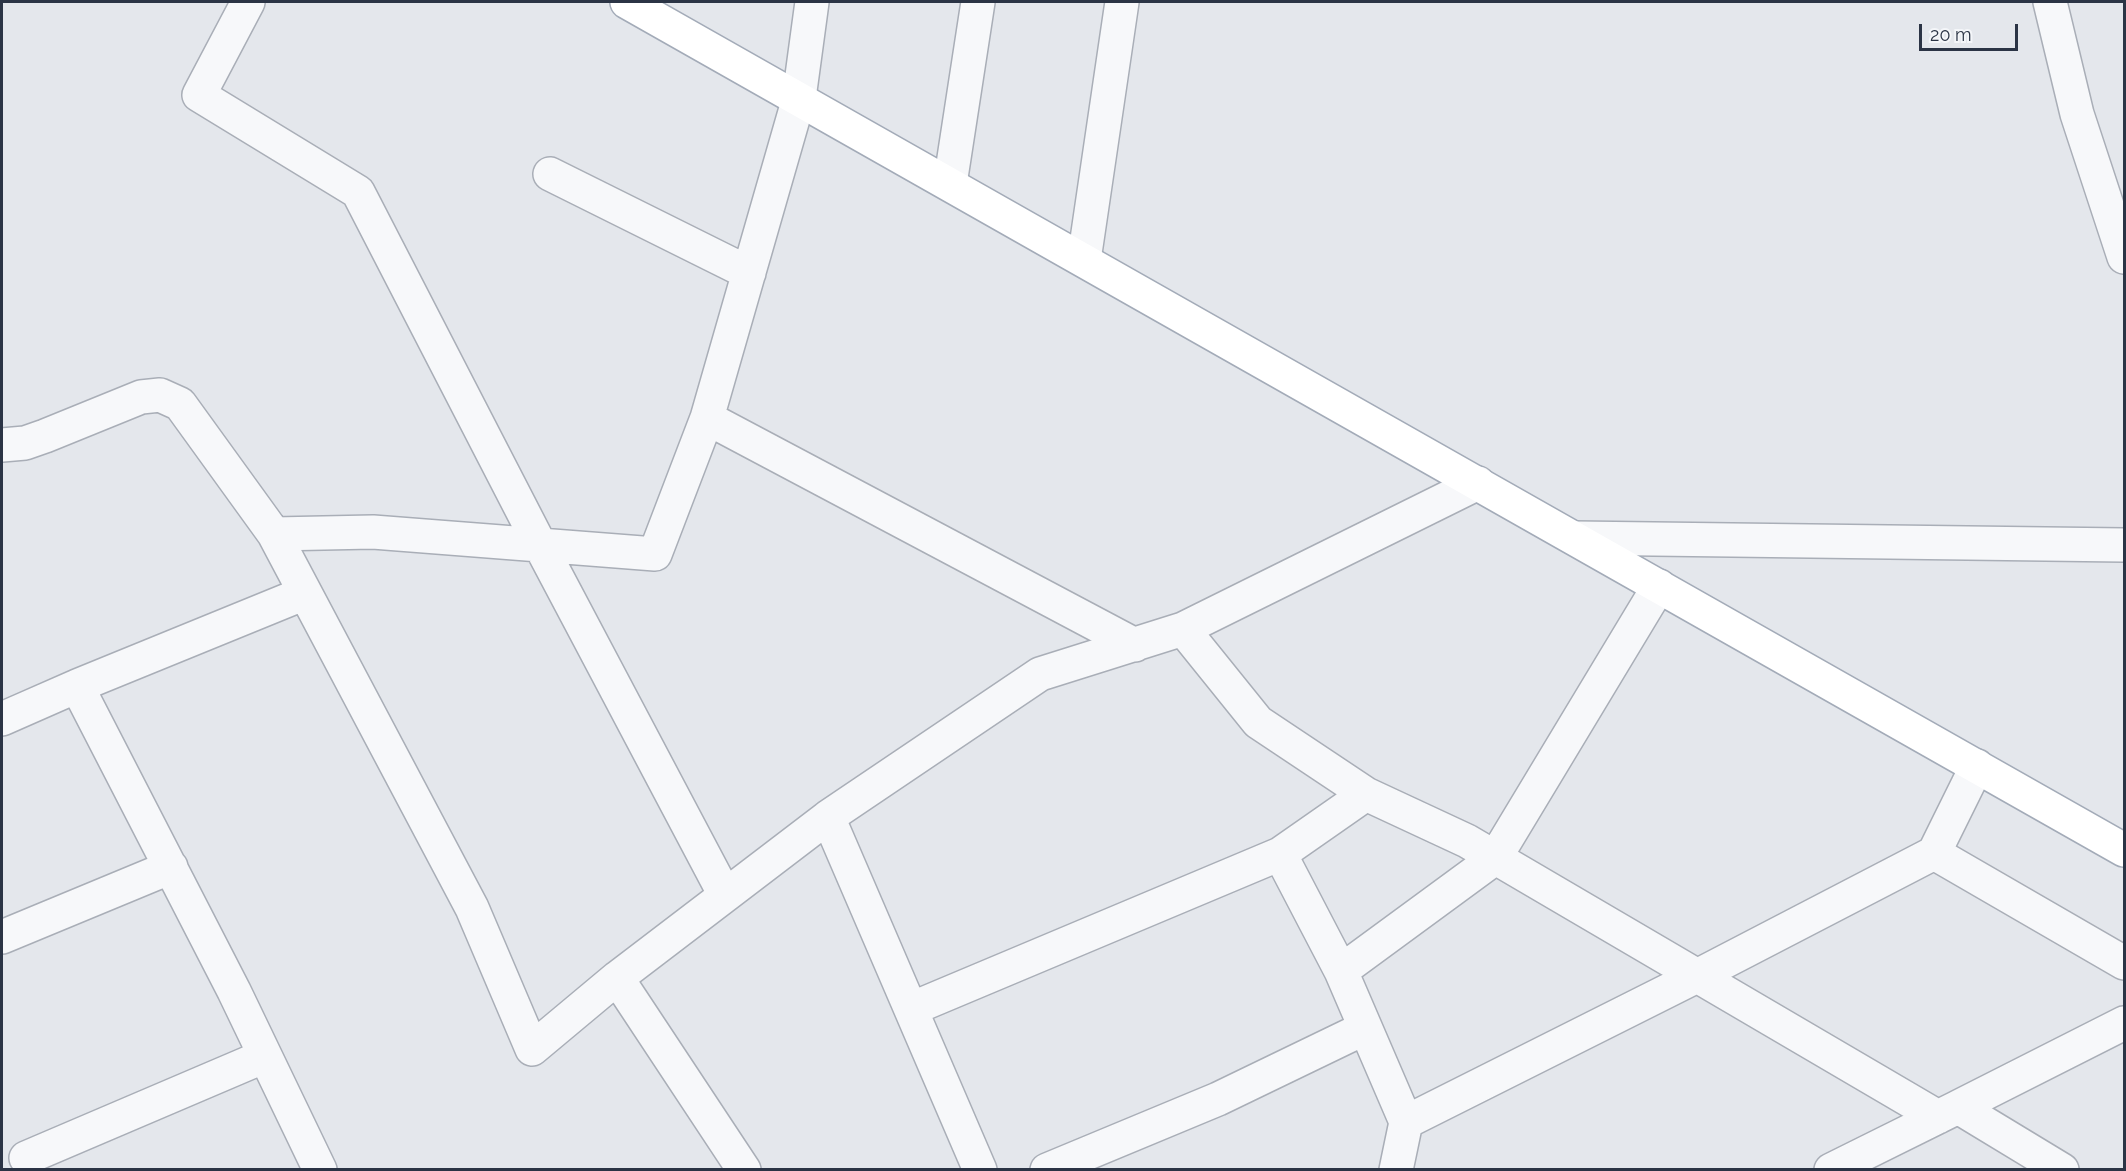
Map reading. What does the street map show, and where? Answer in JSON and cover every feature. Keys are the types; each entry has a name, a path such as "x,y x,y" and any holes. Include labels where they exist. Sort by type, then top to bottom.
{"main road":[{"path":"640,5 950,184 2124,850"}],"street":[{"path":"248,2 199,95 358,192 540,545 725,895"},
{"path":"274,534 373,532 655,554 707,418 799,98 812,2"},
{"path":"950,184 978,2"},
{"path":"1084,260 1122,2"},
{"path":"2050,2 2077,114 2124,257"},
{"path":"550,174 749,273"},
{"path":"2,445 25,443 141,397 160,395 180,404 274,534 472,908 532,1049 617,978 828,817 1040,674 1183,629 1478,483"},
{"path":"707,418 1135,645"},
{"path":"1575,538 2124,545"},
{"path":"1341,971 1496,858 1659,586"},
{"path":"2,718 305,593"},
{"path":"1183,629 1258,722 1366,794 1467,841 1697,976 1948,1112 2062,1170"},
{"path":"77,686 171,867 320,1170"},
{"path":"1406,1122 1697,976 1934,853 1977,766"},
{"path":"910,1009 1280,854 1366,794"},
{"path":"828,817 980,1170"},
{"path":"1934,853 2124,963"},
{"path":"1280,854 1341,971 1406,1122 1396,1170"},
{"path":"2,937 171,867"},
{"path":"617,978 744,1170"},
{"path":"1831,1170 2124,1023"},
{"path":"1047,1170 1218,1099 1365,1028"},
{"path":"26,1158 265,1056"}]}
